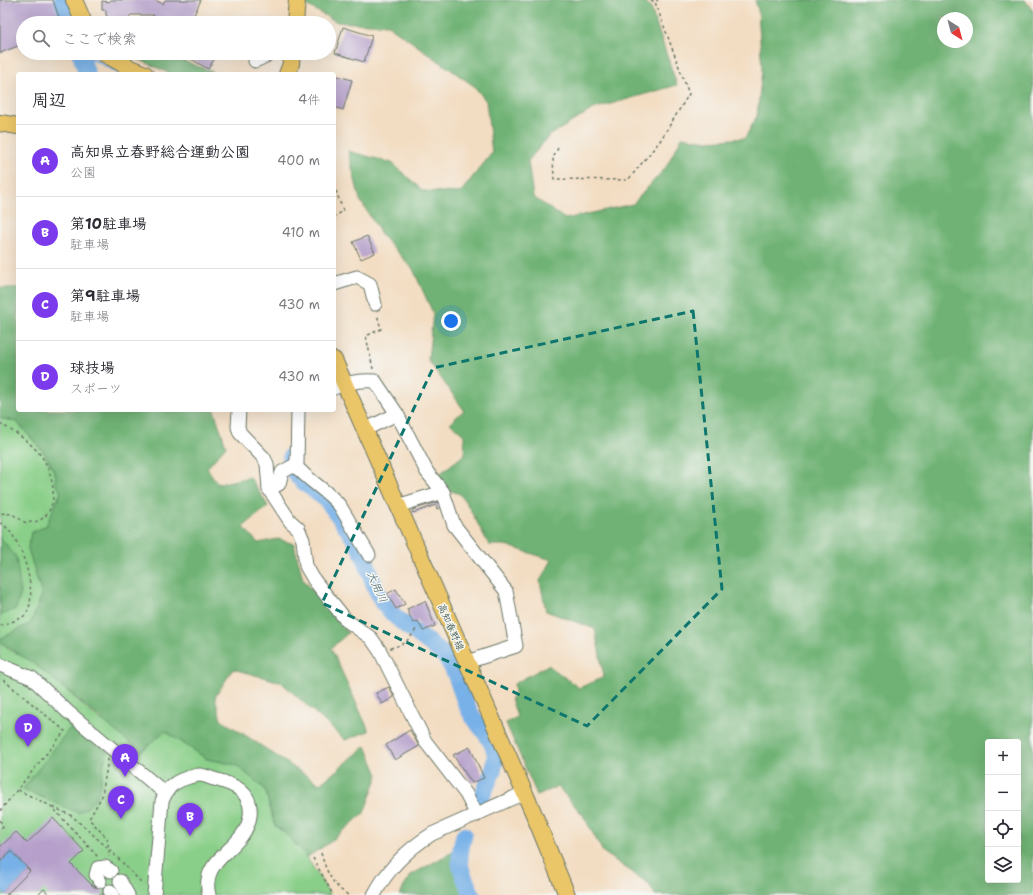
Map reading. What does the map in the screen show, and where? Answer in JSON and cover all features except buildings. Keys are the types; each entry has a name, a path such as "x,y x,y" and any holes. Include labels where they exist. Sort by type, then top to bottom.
{"main road":[{"path":"74,0 81,16"},
{"path":"296,16 297,0"},
{"path":"116,60 140,72"},
{"path":"288,72 291,60"},
{"path":"0,123 16,126"},
{"name":"高知春野線","path":"336,370 339,386 364,430 524,793 567,895"}],"street":[{"path":"255,62 259,60"},
{"path":"336,283 357,277 370,284 375,304"},
{"path":"339,386 363,380 375,381 397,414 427,472 443,492 454,525 506,591 516,646 466,662"},
{"path":"239,412 238,427 240,433 264,458 267,464 269,489 290,520 298,528 303,540 306,566 314,580 346,620 371,638 380,651 425,741 466,794 477,815"},
{"path":"269,489 279,484 280,474 297,464 298,412"},
{"path":"364,430 397,414"},
{"path":"292,467 337,502 369,555"},
{"path":"398,506 443,492"},
{"path":"0,665 32,678 68,712 165,793"},
{"path":"154,895 162,801 165,793 173,784 199,775 230,783 242,790 250,802 250,816 246,829 239,841 213,864 206,885 209,895"},
{"path":"374,895 392,868 412,849 432,834 524,793"},
{"path":"100,881 96,876 98,868 101,867 110,870"},
{"path":"120,881 128,895"}],"path":[{"path":"558,148 553,158 554,180 628,180 660,141 689,94 655,2 651,0"},
{"path":"336,190 343,211 336,216"},
{"path":"375,304 381,329 366,336 375,381"},
{"path":"0,424 31,445 42,457 52,477 53,496 50,509 39,520 26,523 12,514 0,514"},
{"path":"0,522 4,524 16,542 25,561 31,595 26,614 0,626"},
{"path":"380,651 403,644 412,636 416,629"},
{"path":"0,677 65,731 0,811"},
{"path":"109,849 107,838 89,818 102,796 106,766 110,753"},
{"path":"18,790 72,816 109,849 143,884"},
{"path":"51,806 110,870"},
{"path":"0,820 3,826 0,830"},
{"path":"321,853 326,872 339,889 348,895"},
{"path":"313,858 333,895"}],"highlighted area":[{"path":"693,311 722,589 587,726 322,603 433,368"}],"green space":[{"path":"307,0 638,0 650,6 677,85 593,109 549,136 528,161 533,197 565,219 633,204 666,167 682,137 708,141 745,138 757,116 762,70 758,10 755,0 1025,0 1033,11 1033,895 655,895 649,884 603,852 583,815 558,787 537,795 506,723 517,717 511,698 515,693 514,684 548,665 579,688 604,677 595,629 546,611 540,581 552,560 505,545 489,545 470,509 460,494 446,489 437,476 465,454 464,435 450,423 464,410 428,360 433,313 413,269 383,237 360,200 348,151 392,163 423,191 460,193 492,153 486,101 474,86 388,25 337,22 336,16 326,16 306,5"},
{"path":"140,60 181,60 213,72 167,72"},
{"path":"0,288 16,288 16,412 215,412 226,446 207,468 218,484 250,477 268,506 243,527 258,543 278,539 294,544 303,579 348,633 331,648 369,731 345,740 281,682 233,669 215,697 221,720 320,784 366,746 378,775 364,813 329,843 307,857 286,833 275,826 265,789 236,765 207,759 165,731 141,752 36,665 0,641 0,639 31,623 42,595 28,548 31,533 46,526 61,492 55,482 56,475 44,452 17,422 0,418"},
{"path":"0,418 17,422 44,453 56,475 55,482 61,492 46,526 31,533 28,548 42,595 31,623 0,639"},
{"path":"0,537 16,557 21,593 16,609 0,616"},
{"path":"0,641 10,650 41,668 100,720 165,731 207,759 236,764 265,789 275,826 300,848 330,895 0,895"},
{"path":"73,724 107,752 98,794 94,801 78,813 23,789"},
{"path":"454,851 466,895 399,895 411,875"}],"water":[{"path":"11,851 30,871 6,895 0,889 0,862"}],"waterway":[{"name":"大用川","path":"62,0 68,16"},
{"name":"大用川","path":"82,60 86,72"},
{"path":"94,60 119,72"},
{"name":"大用川","path":"291,456 294,471 298,477 327,501 356,542 363,554 376,590 388,609 439,651 451,665 470,712 494,748 495,765 482,796"},
{"name":"大用川","path":"464,835 460,854 460,866 472,895"}],"place":[{"name":"球技場","path":"28,747"},
{"name":"高知県立春野総合運動公園","path":"125,777"},
{"name":"第9駐車場","path":"121,819"},
{"name":"第10駐車場","path":"190,836"}]}
